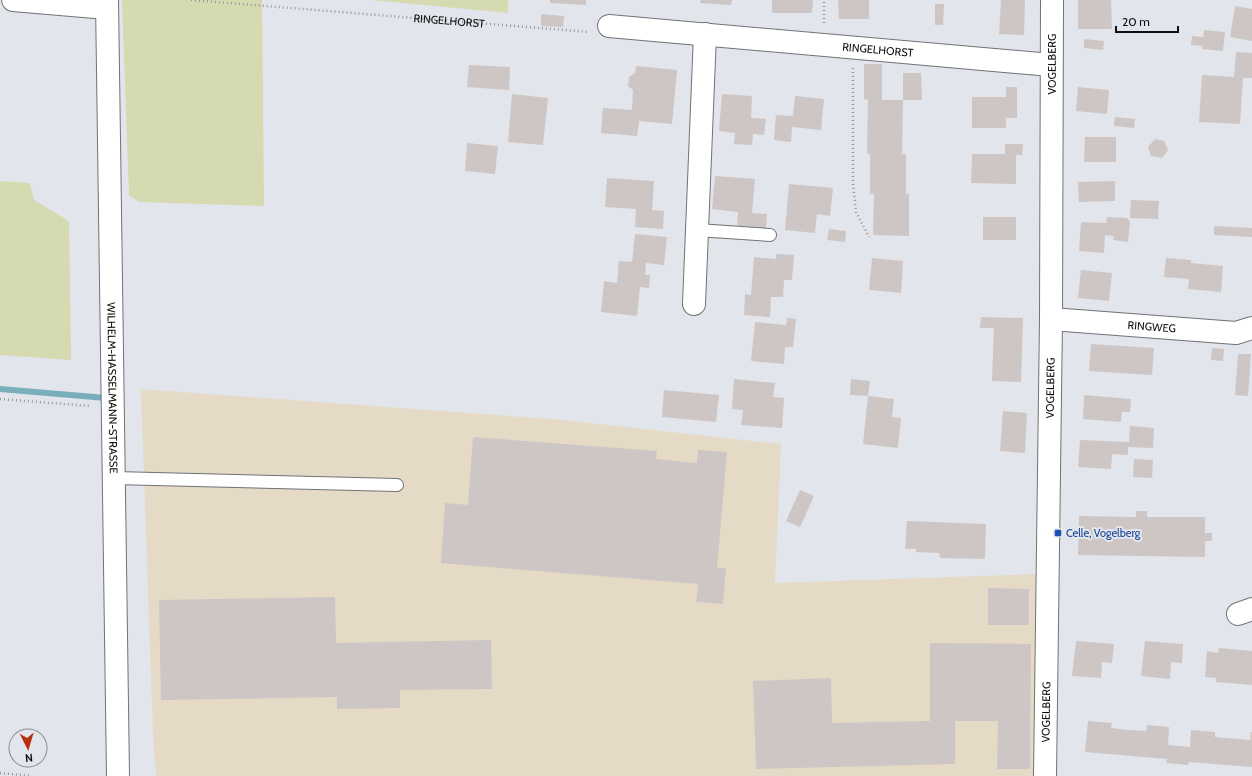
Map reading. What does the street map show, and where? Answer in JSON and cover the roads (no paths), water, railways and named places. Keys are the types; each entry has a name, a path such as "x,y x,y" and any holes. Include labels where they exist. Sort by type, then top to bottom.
{"street":[{"path":"13,0 107,4"},
{"name":"VOGELBERG","path":"1046,776 1051,318 1052,0"},
{"name":"WILHELM-HASSELMANN-STRASSE","path":"107,4 118,776"},
{"name":"RINGELHORST","path":"609,26 1051,65"},
{"path":"694,304 705,34"},
{"name":"RINGWEG","path":"1051,318 1236,333 1252,328"}],"lane":[{"path":"697,230 770,235"},
{"path":"114,478 397,485"}],"waterway":[{"path":"0,389 106,398"}],"place":[{"name":"Celle, Vogelberg","path":"1058,533"}]}
